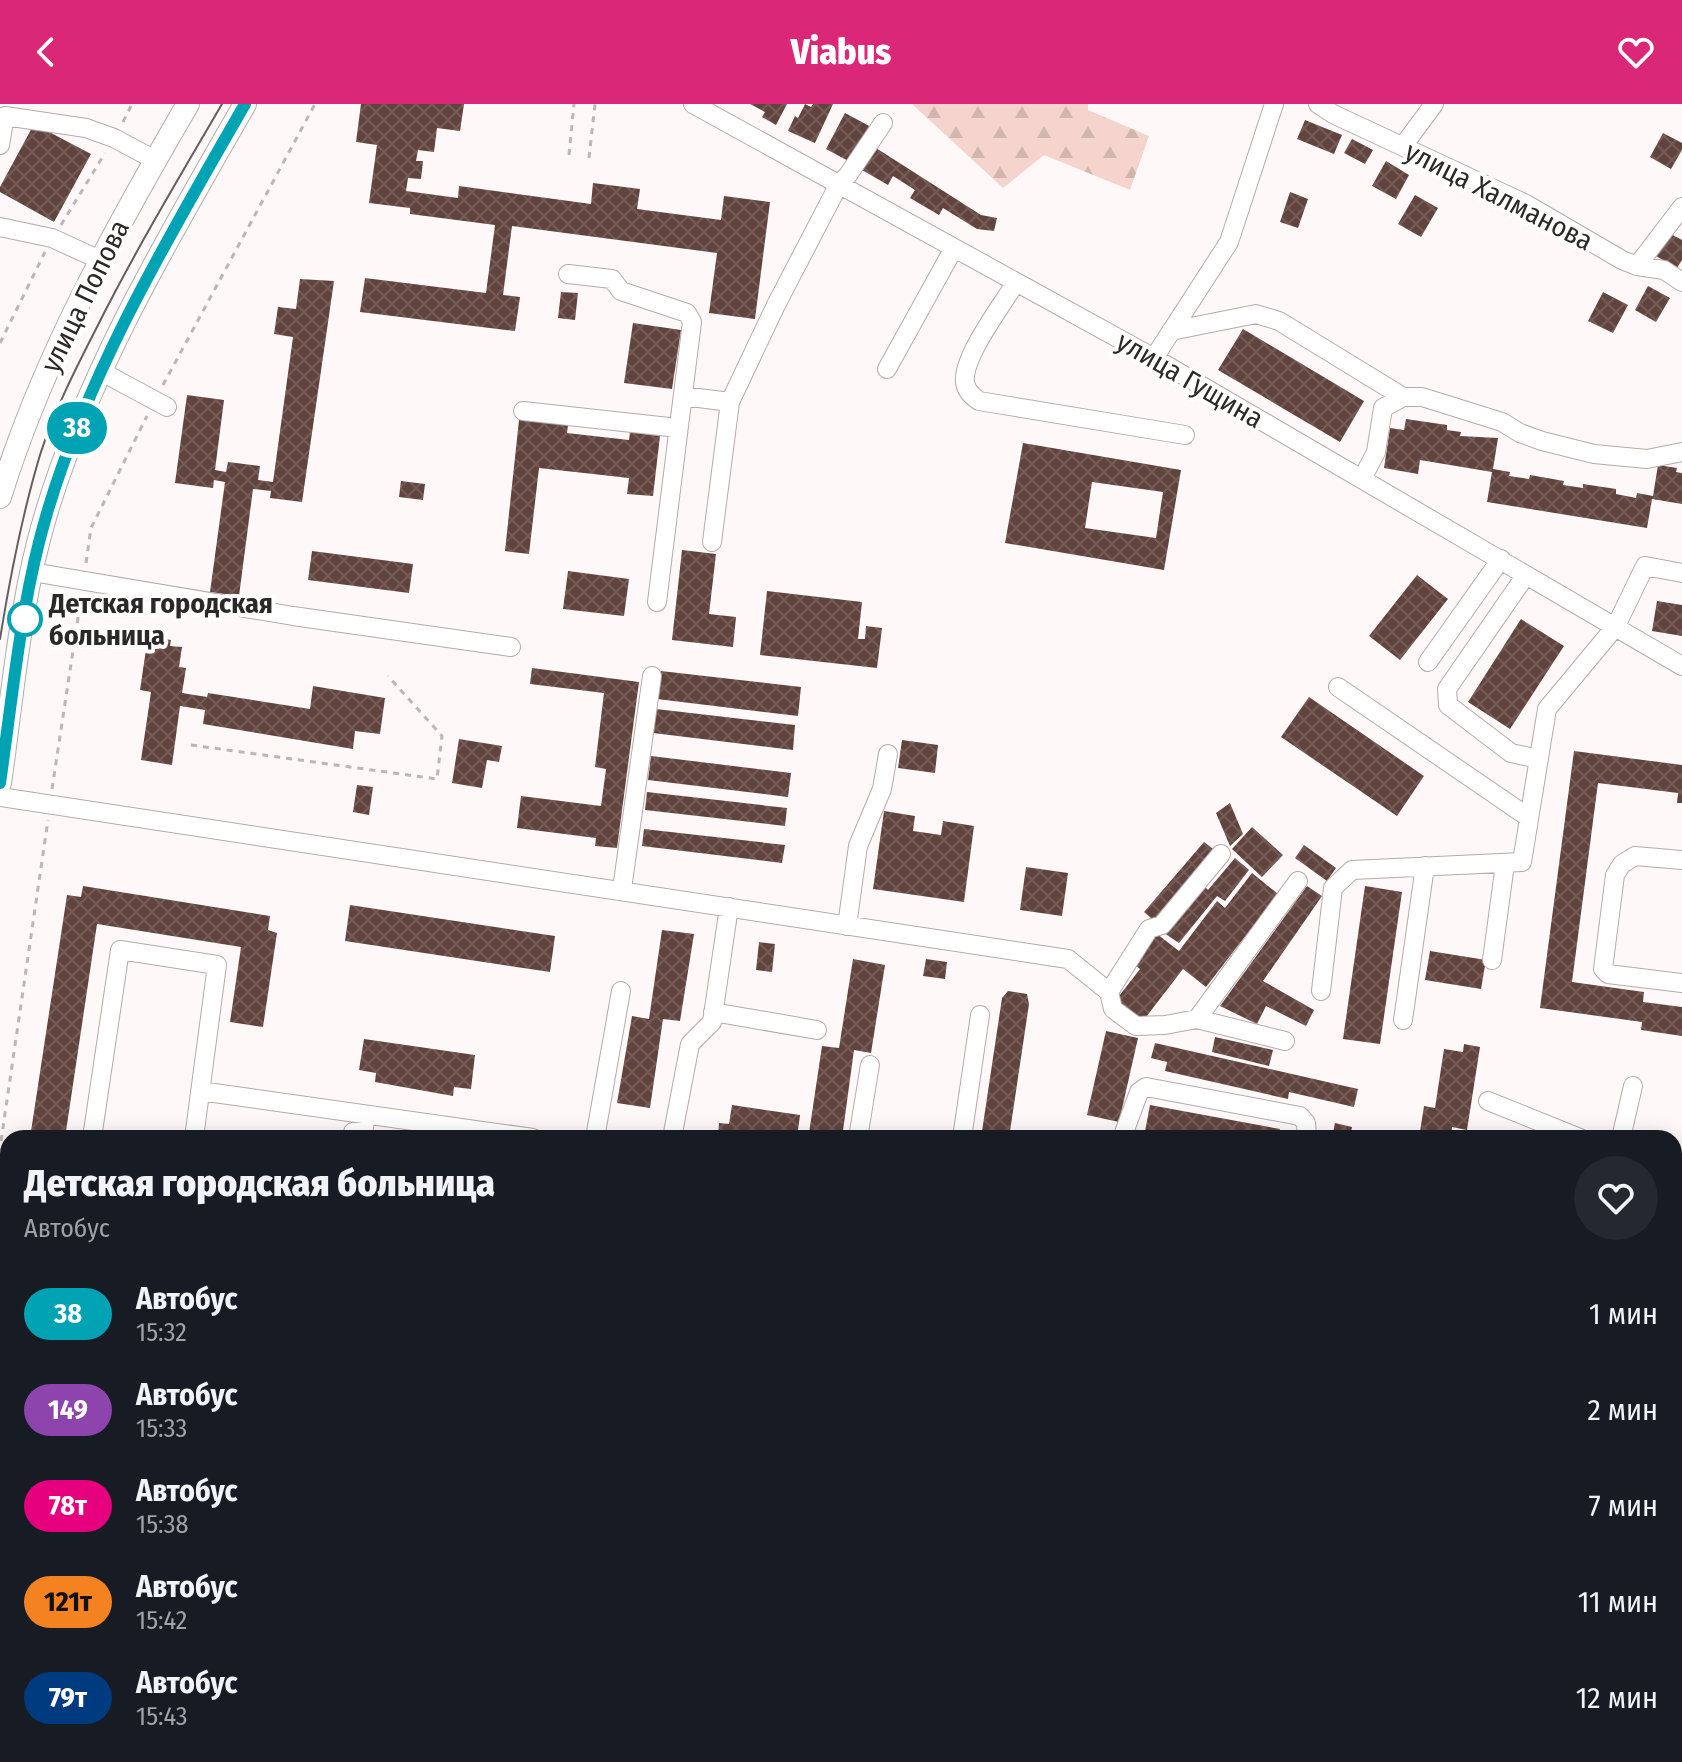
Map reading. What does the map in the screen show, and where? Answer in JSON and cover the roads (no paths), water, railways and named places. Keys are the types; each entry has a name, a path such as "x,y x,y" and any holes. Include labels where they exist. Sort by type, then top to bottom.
{"main road":[{"name":"улица Попова","path":"0,497 5,465 100,260 188,104"},
{"name":"улица Попова","path":"0,783 32,572 62,463 102,372 166,242 245,104"}],"street":[{"name":"улица Гущина","path":"693,104 1154,358 1682,666"},
{"path":"1154,358 1229,242 1274,104"},
{"name":"улица Халманова","path":"1318,104 1333,114 1526,204 1622,260 1664,270 1682,282"},
{"path":"1403,146 1434,104"},
{"path":"0,145 5,116 86,128 114,138 155,160"},
{"path":"712,542 730,402 839,184 883,123"},
{"path":"1637,266 1682,207"},
{"path":"0,227 52,238 100,260"},
{"path":"887,369 954,248"},
{"path":"568,274 612,279 621,291 687,313 692,322 657,602"},
{"path":"1016,282 970,358 964,380 971,395 979,401 1185,435"},
{"path":"1171,331 1256,314 1279,321 1403,397"},
{"path":"102,372 167,407"},
{"path":"683,396 730,402"},
{"path":"1362,479 1376,452 1383,408 1403,397 1422,397 1502,422 1542,441 1594,454 1647,459 1682,452"},
{"path":"523,411 678,428"},
{"path":"1428,662 1501,559"},
{"path":"1321,991 1333,888 1352,870 1522,862 1547,709 1616,626 1645,566 1682,573"},
{"path":"32,572 293,616 511,647"},
{"path":"1526,575 1447,689 1448,705 1511,753 1539,759"},
{"path":"622,889 652,676"},
{"path":"1338,687 1528,817"},
{"path":"847,926 858,846 882,789 888,754"},
{"path":"0,797 1068,959 1109,992 1113,1009 1136,1026 1197,1019 1285,1041"},
{"path":"1109,992 1149,929 1162,925 1221,854"},
{"path":"1682,860 1635,856 1622,864 1615,875 1603,969 1608,974 1682,983"},
{"path":"1492,960 1505,864"},
{"path":"1403,1020 1425,866"},
{"path":"1197,1019 1298,881"},
{"path":"674,1130 690,1044 712,1022 729,907"},
{"path":"93,1130 120,950 217,965 195,1130"},
{"path":"596,1130 621,991"},
{"path":"713,1012 817,1030"},
{"path":"963,1130 980,1015"},
{"path":"859,1130 870,1065"},
{"path":"1623,1130 1633,1086"},
{"path":"1125,1130 1139,1092 1146,1087 1300,1116 1306,1123 1306,1130"},
{"path":"200,1091 475,1130"},
{"path":"1488,1101 1560,1130"},
{"path":"364,1130 366,1115"}],"tram line":[{"path":"0,639 22,523 52,422 127,270 222,104"}],"place":[{"name":"Детская городская больница","path":"25,619"}]}
